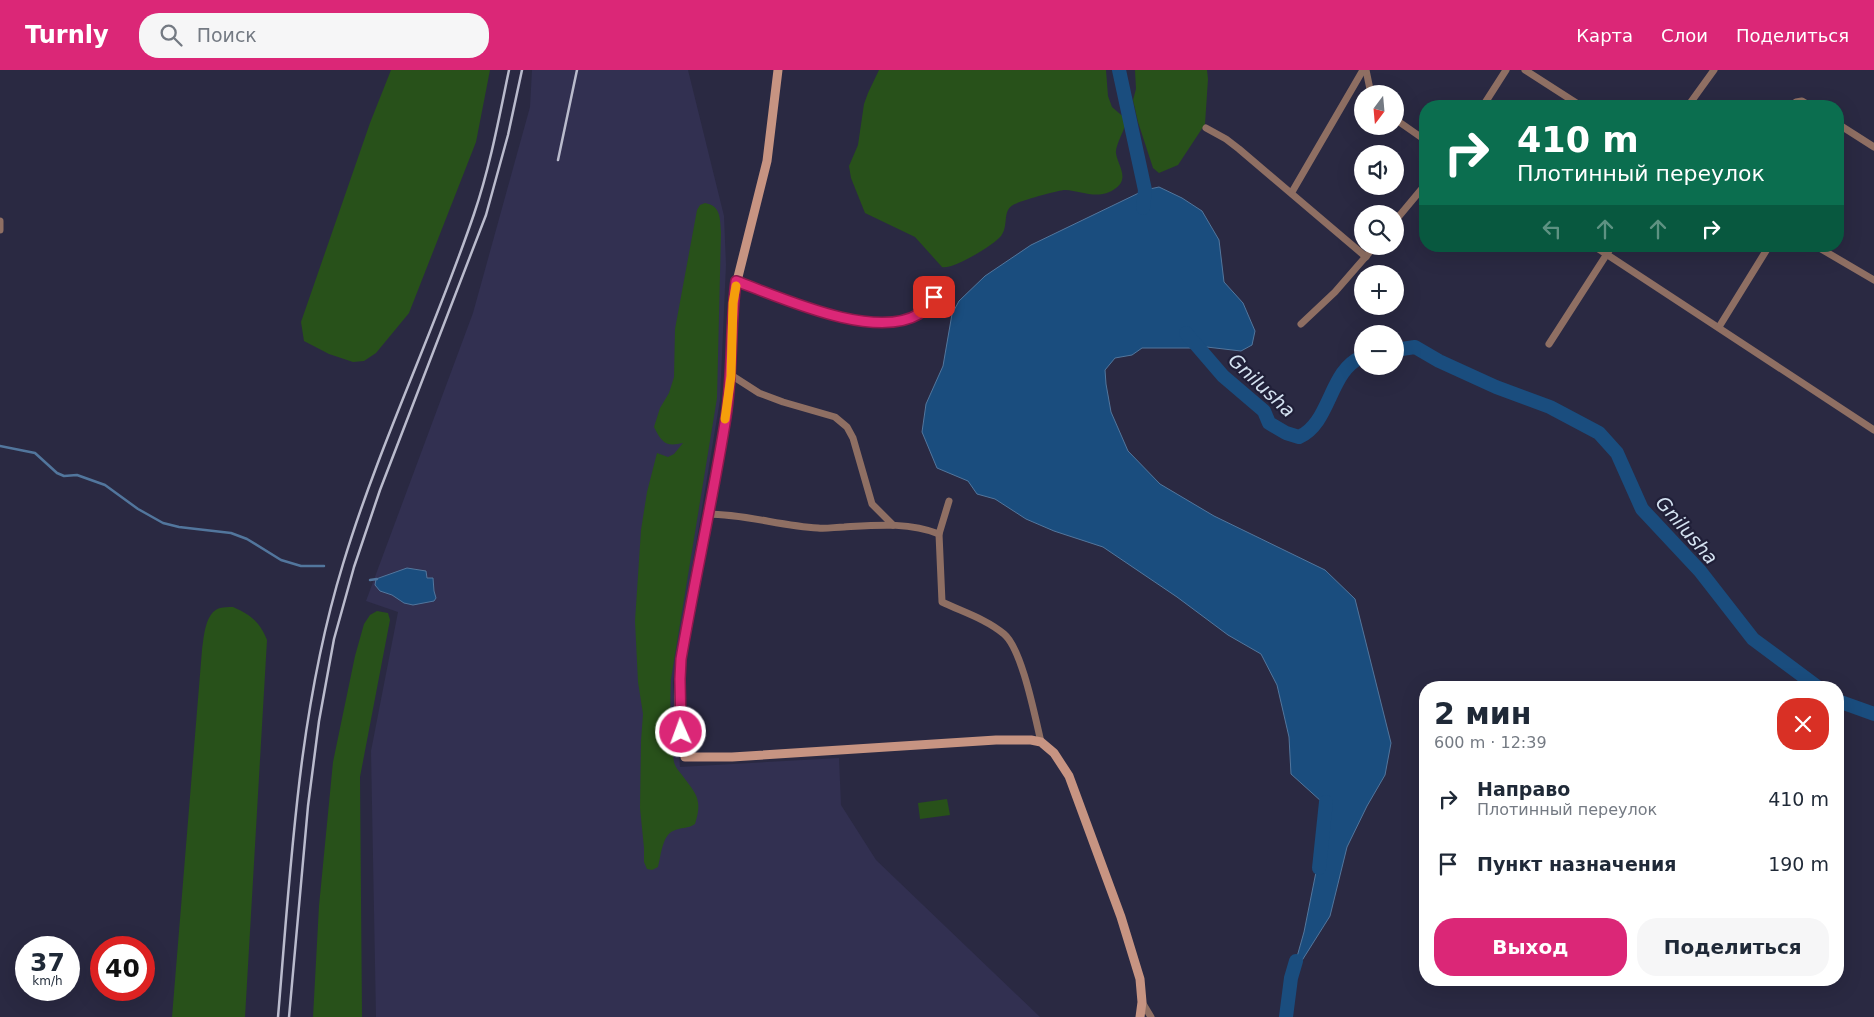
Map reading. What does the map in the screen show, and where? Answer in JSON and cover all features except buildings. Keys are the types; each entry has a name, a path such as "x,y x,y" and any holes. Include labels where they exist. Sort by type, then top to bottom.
{"street":[{"path":"778,70 767,161 736,281 733,303 731,376 726,418 681,666 681,732 685,757 732,757 996,740 1031,740 1041,742 1054,753 1068,776 1120,917 1140,979 1142,1002 1140,1017"},
{"path":"1365,70 1369,85"},
{"path":"1292,192 1365,70"},
{"path":"1487,100 1506,70"},
{"path":"1525,70 1572,100"},
{"path":"1692,100 1714,70"},
{"path":"1404,125 1419,136"},
{"path":"1206,128 1233,144 1292,192 1366,257 1335,292 1301,324"},
{"path":"1844,128 1874,147"},
{"path":"1404,211 1419,192"},
{"path":"0,220 0,230"},
{"path":"1604,252 1874,430"},
{"path":"1719,328 1766,252"},
{"path":"1826,252 1874,280"},
{"path":"1548,344 1607,254"},
{"path":"736,281 810,309 842,318 871,322 892,322 919,314 927,307 941,288"},
{"path":"731,376 758,393 834,417 848,427 856,444 872,504 893,525"},
{"path":"949,501 939,534 942,602 990,624 1006,636 1019,659 1041,742"},
{"path":"708,514 730,514 758,520 818,528 893,525 922,527 939,534"},
{"path":"1142,1002 1151,1017"}],"shaded area":[{"path":"532,70 688,70 724,216 726,265 720,400 673,683 680,767 839,758 841,805 876,860 1040,1017 376,1017 371,751 398,612 366,601 473,313 530,107"}],"green space":[{"path":"391,70 490,70 476,142 409,313 376,353 364,361 353,362 329,354 304,341 301,322 370,123"},
{"path":"879,70 1106,70 1108,96 1112,107 1127,120 1116,150 1122,171 1122,180 1116,188 1103,194 1097,195 1065,190 1013,205 1006,215 1005,228 997,240 964,261 942,267 915,237 865,213 851,178 849,166 858,145 864,104"},
{"path":"1135,70 1207,70 1205,124 1178,165 1159,173 1153,168 1138,122 1133,100 1136,89"},
{"path":"705,203 714,207 719,213 721,232 717,398 671,679 670,699 675,766 697,797 698,808 695,824 673,831 666,837 658,867 652,870 647,869 644,862 640,808 643,714 638,682 635,621 641,530 647,492 657,453 668,457 674,454 683,443 668,444 662,440 654,427 674,377 675,329 697,210 700,205"},
{"path":"233,607 254,620 261,628 267,640 245,1017 172,1017 202,650 206,626 211,614 220,608"},
{"path":"377,611 388,613 390,620 360,777 362,1017 313,1017 319,906 333,762 355,656 364,624 370,615"},
{"path":"947,799 950,815 920,819 918,803"}],"water":[{"path":"1159,187 1182,198 1202,211 1219,240 1224,282 1243,303 1255,331 1252,345 1241,351 1198,346 1193,348 1142,348 1132,355 1115,358 1105,370 1111,412 1128,451 1160,484 1214,516 1325,570 1355,599 1391,743 1385,775 1347,847 1330,916 1291,978 1304,932 1325,827 1322,802 1291,774 1289,737 1277,685 1261,654 1228,635 1177,597 1103,547 1054,531 1026,519 995,499 977,494 968,481 937,468 922,432 926,404 943,366 952,314 959,301 985,276 1031,245 1145,190"},
{"path":"407,568 426,571 427,578 433,578 436,598 434,601 413,605 404,603 392,595 380,591 375,585 376,579"}],"waterway":[{"path":"1119,70 1145,190 1143,208"},
{"name":"Gnilusha","path":"1186,333 1223,376 1264,411 1269,423 1286,433 1299,437 1310,430 1318,420 1336,384 1343,373 1354,362"},
{"name":"Gnilusha","path":"1404,349 1415,347 1439,361 1496,387 1550,407 1599,433 1617,453 1642,509 1700,571 1753,639 1810,681"},
{"path":"0,446 35,453 57,473 64,476 77,475 105,485 138,509 163,523 179,527 231,533 247,539 281,560 301,566 324,566"},
{"path":"370,580 377,579"},
{"name":"Gnilusha","path":"1844,703 1874,714"},
{"path":"1319,868 1326,802"},
{"path":"1286,1017 1291,978 1296,961"}],"railway":[{"path":"278,1017 298,789 316,675 328,619 357,520 442,302 480,196 509,70"},
{"path":"289,1017 308,806 319,721 334,639 354,567 380,490 486,215 508,135 522,70"},
{"path":"558,160 577,70"}],"slow traffic":[{"path":"725,419 731,376 733,303 736,286"}],"route":[{"path":"681,732 681,659 726,418 731,376 733,303 736,281 810,309 842,318 871,322 892,322 907,319 919,314 934,297"}]}
